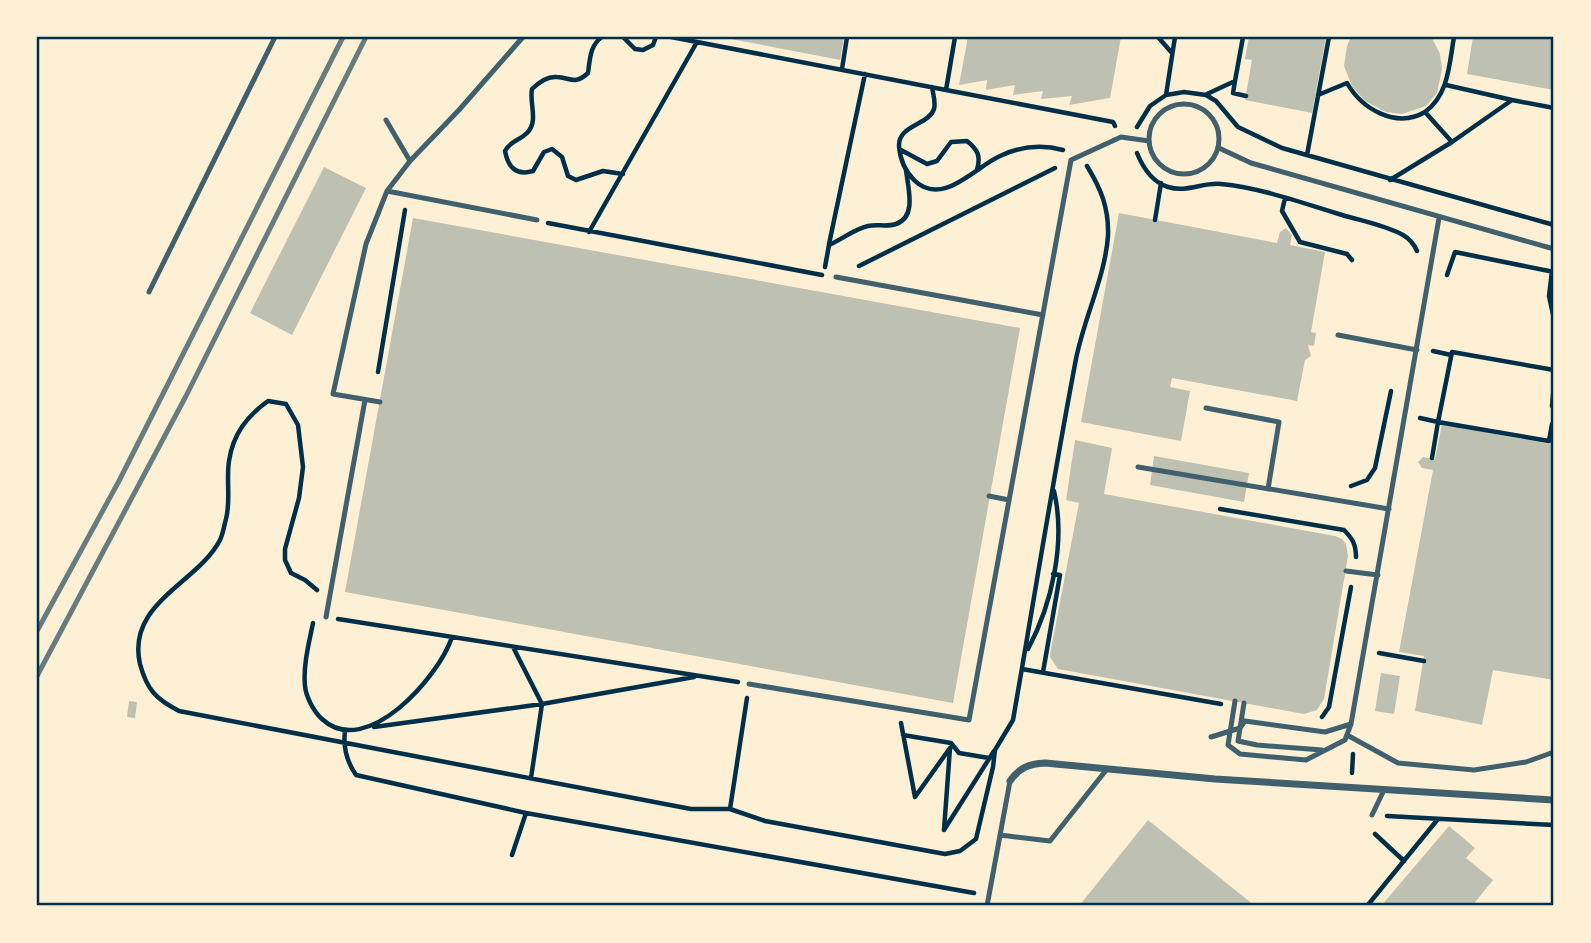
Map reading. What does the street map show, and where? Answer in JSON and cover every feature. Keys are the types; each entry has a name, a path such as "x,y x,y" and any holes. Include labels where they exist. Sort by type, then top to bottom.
{"street":[{"path":"1010,781 1017,771 1030,764 1045,763 1214,779 1554,800"}],"lane":[{"path":"149,292 275,37"},
{"path":"380,402 333,394 366,244 387,191 410,161 523,37"},
{"path":"1193,105 1211,116 1219,137 1219,148 1205,168 1182,175 1159,165 1152,155 1150,131 1161,112 1171,106 1193,105"},
{"path":"386,120 410,161"},
{"path":"749,684 969,720 1074,159 1121,137 1149,141"},
{"path":"1219,148 1251,163 1554,249"},
{"path":"387,191 537,220"},
{"path":"1234,704 1228,745 1240,754 1306,760 1345,740 1351,724 1378,575 1439,218"},
{"path":"836,277 1043,315"},
{"path":"1338,335 1418,350"},
{"path":"326,617 365,400"},
{"path":"1206,408 1279,422 1268,489"},
{"path":"1138,467 1389,509"},
{"path":"989,496 1009,500"},
{"path":"1346,570 1378,575"},
{"path":"1244,703 1238,741 1325,750"},
{"path":"1211,737 1240,728 1245,721 1325,732 1351,724"},
{"path":"1347,734 1398,763 1474,770 1526,762 1554,752"},
{"path":"1000,835 1050,841 1107,768"},
{"path":"987,906 1010,781"},
{"path":"1372,815 1384,790"}],"path":[{"path":"602,37 590,52 588,73 583,77 570,81 556,76 531,89 531,128 521,138 508,144 505,151 509,165 515,171 523,173 533,171 544,152 552,149 562,157 569,176 576,180 603,171 623,174"},
{"path":"623,37 635,49 643,50 653,45 656,37"},
{"path":"671,37 1114,122 1121,137"},
{"path":"842,69 847,37"},
{"path":"946,90 955,37"},
{"path":"1158,37 1173,53"},
{"path":"1166,94 1175,37"},
{"path":"1243,37 1233,93 1246,96"},
{"path":"1307,155 1329,37"},
{"path":"1318,95 1347,83 1361,101 1383,115 1408,118 1425,112 1439,100 1446,85 1454,37"},
{"path":"589,232 697,42"},
{"path":"537,220 824,275 865,74"},
{"path":"1206,95 1235,81"},
{"path":"1446,85 1554,108"},
{"path":"829,245 845,239 858,229 898,224 907,217 911,204 900,150 901,136 933,112 935,104 932,87"},
{"path":"1416,262 1417,250 1414,244 1401,234 1285,198 1222,184 1209,183 1181,189 1161,183 1141,165 1134,139 1138,124 1143,115 1166,94 1184,92 1206,95 1216,101 1238,127 1282,148 1554,225"},
{"path":"1390,180 1452,142 1512,100"},
{"path":"1425,112 1452,142"},
{"path":"900,150 927,164 937,161 951,142 967,141 978,152 980,159 977,170"},
{"path":"906,170 919,184 930,190 958,183 999,156 1033,146 1046,146 1074,159"},
{"path":"836,277 1074,159"},
{"path":"1155,220 1161,183"},
{"path":"1285,198 1282,211 1300,242 1347,254 1352,260"},
{"path":"1446,277 1455,252 1553,271 1549,296 1554,319"},
{"path":"1430,363 1434,341"},
{"path":"1433,351 1451,355"},
{"path":"1432,458 1452,352 1554,370"},
{"path":"1345,488 1367,480 1376,468 1393,381"},
{"path":"1552,406 1554,384"},
{"path":"314,615 749,684 730,809 691,809 179,711 158,699 144,680 138,656 142,631 153,609 171,589 200,566 220,540 230,504 229,462 238,432 251,414 268,401 286,404 298,425 303,467 285,560 291,573 317,588 305,668 305,689 316,714 327,724 345,731 542,704 699,677"},
{"path":"1422,408 1420,418 1549,441 1552,424 1554,425"},
{"path":"1024,655 1041,619 1053,574 1057,518 1053,487"},
{"path":"1220,509 1229,514 1344,530 1356,547 1357,557 1329,707 1325,715 1314,719"},
{"path":"1318,525 1320,515"},
{"path":"1043,672 1062,576 1053,574"},
{"path":"366,728 382,722 424,683 447,651 452,637"},
{"path":"1377,666 1381,640"},
{"path":"512,646 542,704 531,778"},
{"path":"1379,653 1424,661"},
{"path":"1022,669 1234,704"},
{"path":"898,708 915,797 950,748 944,830 995,750"},
{"path":"345,731 343,742 356,775 526,813 989,896"},
{"path":"903,735 951,743 959,753 989,758"},
{"path":"512,855 526,813"},
{"path":"1372,815 1554,825"},
{"path":"1367,906 1439,819"},
{"path":"1375,834 1404,861"}],"building":[{"path":"721,37 844,37 840,60"},
{"path":"968,37 1121,37 1110,98 1069,105 1072,96 1041,99 1043,91 1013,95 1015,85 986,90 987,80 959,85"},
{"path":"1249,37 1326,37 1312,113 1245,100 1252,60 1245,59"},
{"path":"1351,37 1433,37 1440,54 1442,69 1437,93 1426,106 1402,114 1386,112 1365,101 1352,86 1344,66"},
{"path":"1473,37 1554,37 1554,90 1467,74"},
{"path":"324,167 366,188 292,335 250,313"},
{"path":"1119,213 1277,243 1280,232 1286,228 1292,235 1290,245 1325,252 1311,332 1316,333 1314,346 1308,345 1311,356 1305,360 1297,401 1172,378 1170,387 1190,391 1181,441 1081,422"},
{"path":"413,218 1020,328 953,703 345,592"},
{"path":"1442,424 1551,444 1554,436 1554,680 1493,670 1482,725 1415,711 1424,656 1399,652 1433,470 1422,468 1418,462 1423,457 1435,459"},
{"path":"1075,440 1112,448 1104,494 1342,539 1346,544 1348,556 1324,699 1317,710 1304,714 1058,669 1050,657 1079,503 1066,500"},
{"path":"1154,456 1249,473 1244,502 1150,485"},
{"path":"1381,673 1400,676 1394,714 1375,711"},
{"path":"129,701 137,702 135,718 127,717"},
{"path":"1148,820 1255,906 1079,906"},
{"path":"1449,826 1475,848 1466,858 1493,880 1472,906 1381,906"}],"railway":[{"path":"37,631 119,481 343,37"},
{"path":"37,676 186,396 366,37"}]}
